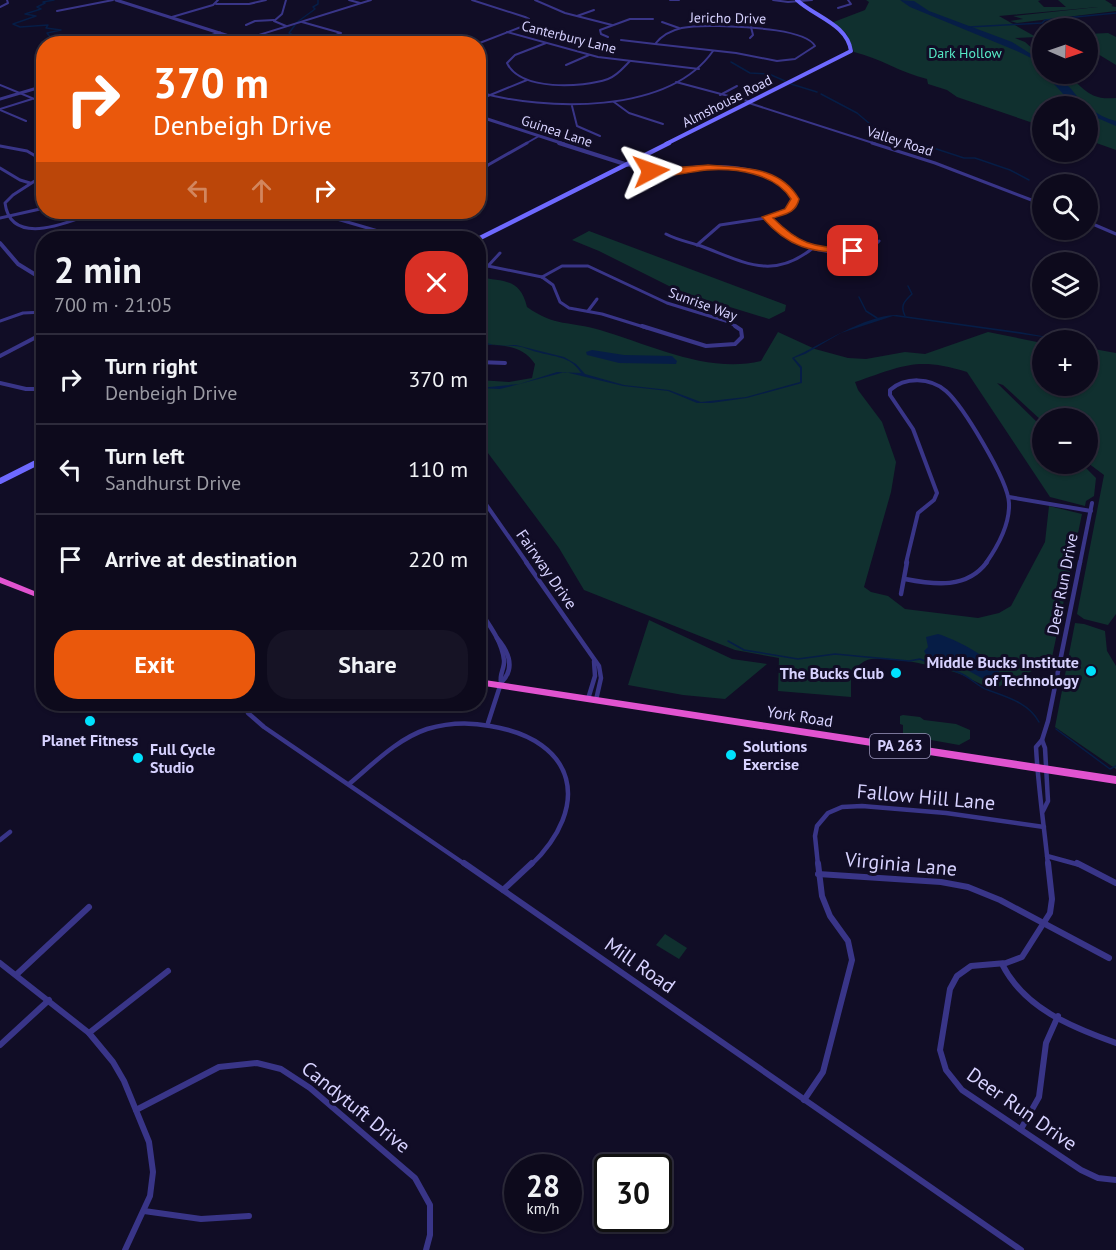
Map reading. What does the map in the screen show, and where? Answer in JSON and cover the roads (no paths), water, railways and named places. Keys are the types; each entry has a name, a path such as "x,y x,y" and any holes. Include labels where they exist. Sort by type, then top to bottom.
{"highway":[{"path":"0,579 36,595"},
{"name":"York Road","path":"486,683 1116,780"}],"main road":[{"name":"Almshouse Road","path":"486,235 851,51 847,38 840,31 797,1"},
{"path":"0,482 36,463"}],"street":[{"path":"0,7 8,3 7,0"},
{"path":"57,11 114,0 230,36"},
{"path":"172,17 216,3 249,4 266,0"},
{"path":"274,20 282,14 286,0"},
{"path":"349,0 360,3"},
{"path":"256,36 370,0"},
{"path":"472,0 526,17 529,24"},
{"path":"535,0 577,16 612,25"},
{"path":"670,0 679,0"},
{"path":"773,0 812,0"},
{"path":"838,9 851,4 848,0"},
{"path":"577,16 594,10"},
{"path":"608,37 600,32 612,25 633,18 653,19"},
{"path":"246,24 274,20 287,26"},
{"path":"302,22 341,33 333,36"},
{"path":"662,22 680,28"},
{"path":"486,40 521,27"},
{"path":"750,38 753,35 751,27"},
{"name":"Jericho Drive","path":"621,40 780,61 795,59 815,46 813,42 800,35 769,28 751,27 680,28 663,34 655,44"},
{"name":"Canterbury Lane","path":"507,32 589,55 699,69"},
{"path":"210,36 220,33"},
{"path":"546,43 519,53 509,60 507,65 510,71 527,80 558,85 589,83 615,75 630,61"},
{"path":"486,94 530,104 572,105 614,102 643,95 675,82 699,69 713,51"},
{"path":"566,64 589,55"},
{"path":"486,97 527,80"},
{"name":"Valley Road","path":"675,82 750,103 926,160 1032,200"},
{"path":"720,94 737,86"},
{"path":"0,87 6,87 36,100"},
{"path":"0,99 36,88"},
{"path":"0,110 33,99"},
{"path":"614,102 629,113 663,124"},
{"path":"572,105 578,128 600,136"},
{"path":"0,110 26,121"},
{"name":"Guinea Lane","path":"486,119 628,165"},
{"path":"488,165 539,136"},
{"path":"0,146 30,151 36,155"},
{"path":"628,165 656,172 704,167 745,170 767,175 786,185 795,200 788,210 767,217 722,224 709,238 697,245"},
{"path":"0,168 16,180 30,183"},
{"path":"36,180 6,201 5,208 10,216 20,226 36,229 74,219"},
{"path":"0,218 36,210"},
{"path":"767,217 791,240 813,248 853,251 874,247 879,241"},
{"path":"338,219 378,231"},
{"path":"1098,226 1116,234"},
{"path":"666,234 736,262 768,267 798,261 813,248"},
{"path":"0,243 18,264 36,275"},
{"path":"488,266 500,253"},
{"path":"488,266 541,277"},
{"name":"Sunrise Way","path":"562,266 588,266 667,303 729,322 739,328 742,335 741,340 731,345 711,347 563,304 553,285 541,277 562,266"},
{"path":"588,311 597,299"},
{"path":"0,321 20,313 36,312"},
{"path":"0,356 36,337"},
{"path":"486,362 505,363"},
{"path":"902,594 904,579 918,515 934,501 937,493 913,429 890,395 894,386 908,381 924,381 936,384 948,392 981,441 1008,497 1006,530 980,572 967,579 934,584 904,579"},
{"path":"0,383 36,389"},
{"path":"1008,497 1091,511"},
{"name":"Deer Run Drive","path":"1092,503 1042,740 1039,799 1043,811 1052,904 1044,924 1022,957 1002,964 971,966 954,980 950,989 940,1050 946,1070 959,1087 1087,1174 1116,1180"},
{"name":"Fairway Drive","path":"486,505 594,661 592,699"},
{"path":"486,621 494,633 504,660 499,679 500,684 488,723"},
{"name":"Mill Road","path":"248,711 264,727 350,784 1021,1250"},
{"path":"350,784 398,744 420,732 453,723 488,723 510,728 539,743 560,765 569,792 566,818 555,837 503,890"},
{"name":"Deer Run Drive","path":"1042,740 1036,747 1048,804 1043,811"},
{"name":"Fallow Hill Lane","path":"804,1100 825,1067 852,960 848,941 824,903 818,874 816,826 825,815 843,807 950,812 1044,826"},
{"path":"0,840 10,832"},
{"path":"1047,856 1073,861 1116,883"},
{"name":"Virginia Lane","path":"818,874 955,884 983,892 1109,958"},
{"path":"16,975 88,906"},
{"path":"0,963 89,1033 119,1071 136,1110 152,1154 153,1182 144,1211 125,1250"},
{"path":"1002,964 1011,982 1022,994 1086,1031 1116,1042"},
{"path":"89,1033 168,971"},
{"path":"0,1045 49,1000"},
{"path":"1021,1129 1039,1097 1046,1043 1058,1016"},
{"name":"Candytuft Drive","path":"136,1110 219,1067 257,1063 281,1069 310,1088 415,1178 430,1205 431,1228 426,1250"},
{"path":"144,1211 201,1220 249,1216"}],"water":[{"path":"900,0 914,1 929,11 1012,42 1032,55 1032,58 1019,52 910,7"},
{"path":"1054,84 1066,84 1077,96 1064,95"},
{"path":"1098,114 1116,121 1116,126 1098,118"},
{"path":"897,315 1032,336 893,316 841,333 871,320"},
{"path":"841,333 794,358 802,367 802,383 747,398 711,403 697,403 668,391 623,386 567,372 581,373 572,363 562,358 509,345 516,345 564,357 576,364 585,374 624,385 669,390 701,402 746,397 800,382 800,368 792,358"},
{"path":"592,350 624,355 672,356 677,361 676,364 619,363 587,355 586,352"},
{"path":"557,372 564,372 520,384"},
{"path":"519,384 500,389 486,387"},
{"path":"938,634 954,640 989,661 1000,673 999,680 987,681 958,665 927,656 924,651 928,647 926,637"}],"waterway":[{"path":"49,36 47,33 61,30 46,28 48,25 20,27 13,24 36,16 25,14 41,9 37,7 45,3 43,2 54,0"},
{"path":"296,23 315,9 313,7 318,4 318,0"},
{"path":"969,27 1042,23 1045,20 1116,13"},
{"path":"291,36 293,35 289,33 295,25"},
{"path":"731,62 750,73 769,74 785,81"},
{"path":"791,84 817,92"},
{"path":"821,94 857,113 883,135 912,141 964,158 975,158 1010,170 1029,180"},
{"path":"905,316 904,304 912,294 908,286"},
{"path":"859,297 866,311 877,318"},
{"path":"728,641 744,650 798,659 835,654 909,661 920,659 938,666"},
{"path":"942,667 958,672 984,689 1023,705 1035,715 1039,722"},
{"path":"1056,729 1110,769 1116,766"}],"place":[{"name":"Middle Bucks Institute of Technology","path":"1091,671"},
{"name":"The Bucks Club","path":"896,673"},
{"name":"Planet Fitness","path":"90,721"},
{"name":"Solutions Exercise","path":"731,755"},
{"name":"Full Cycle Studio","path":"138,758"}],"park label":[{"name":"Dark Hollow","path":"965,53"}]}
